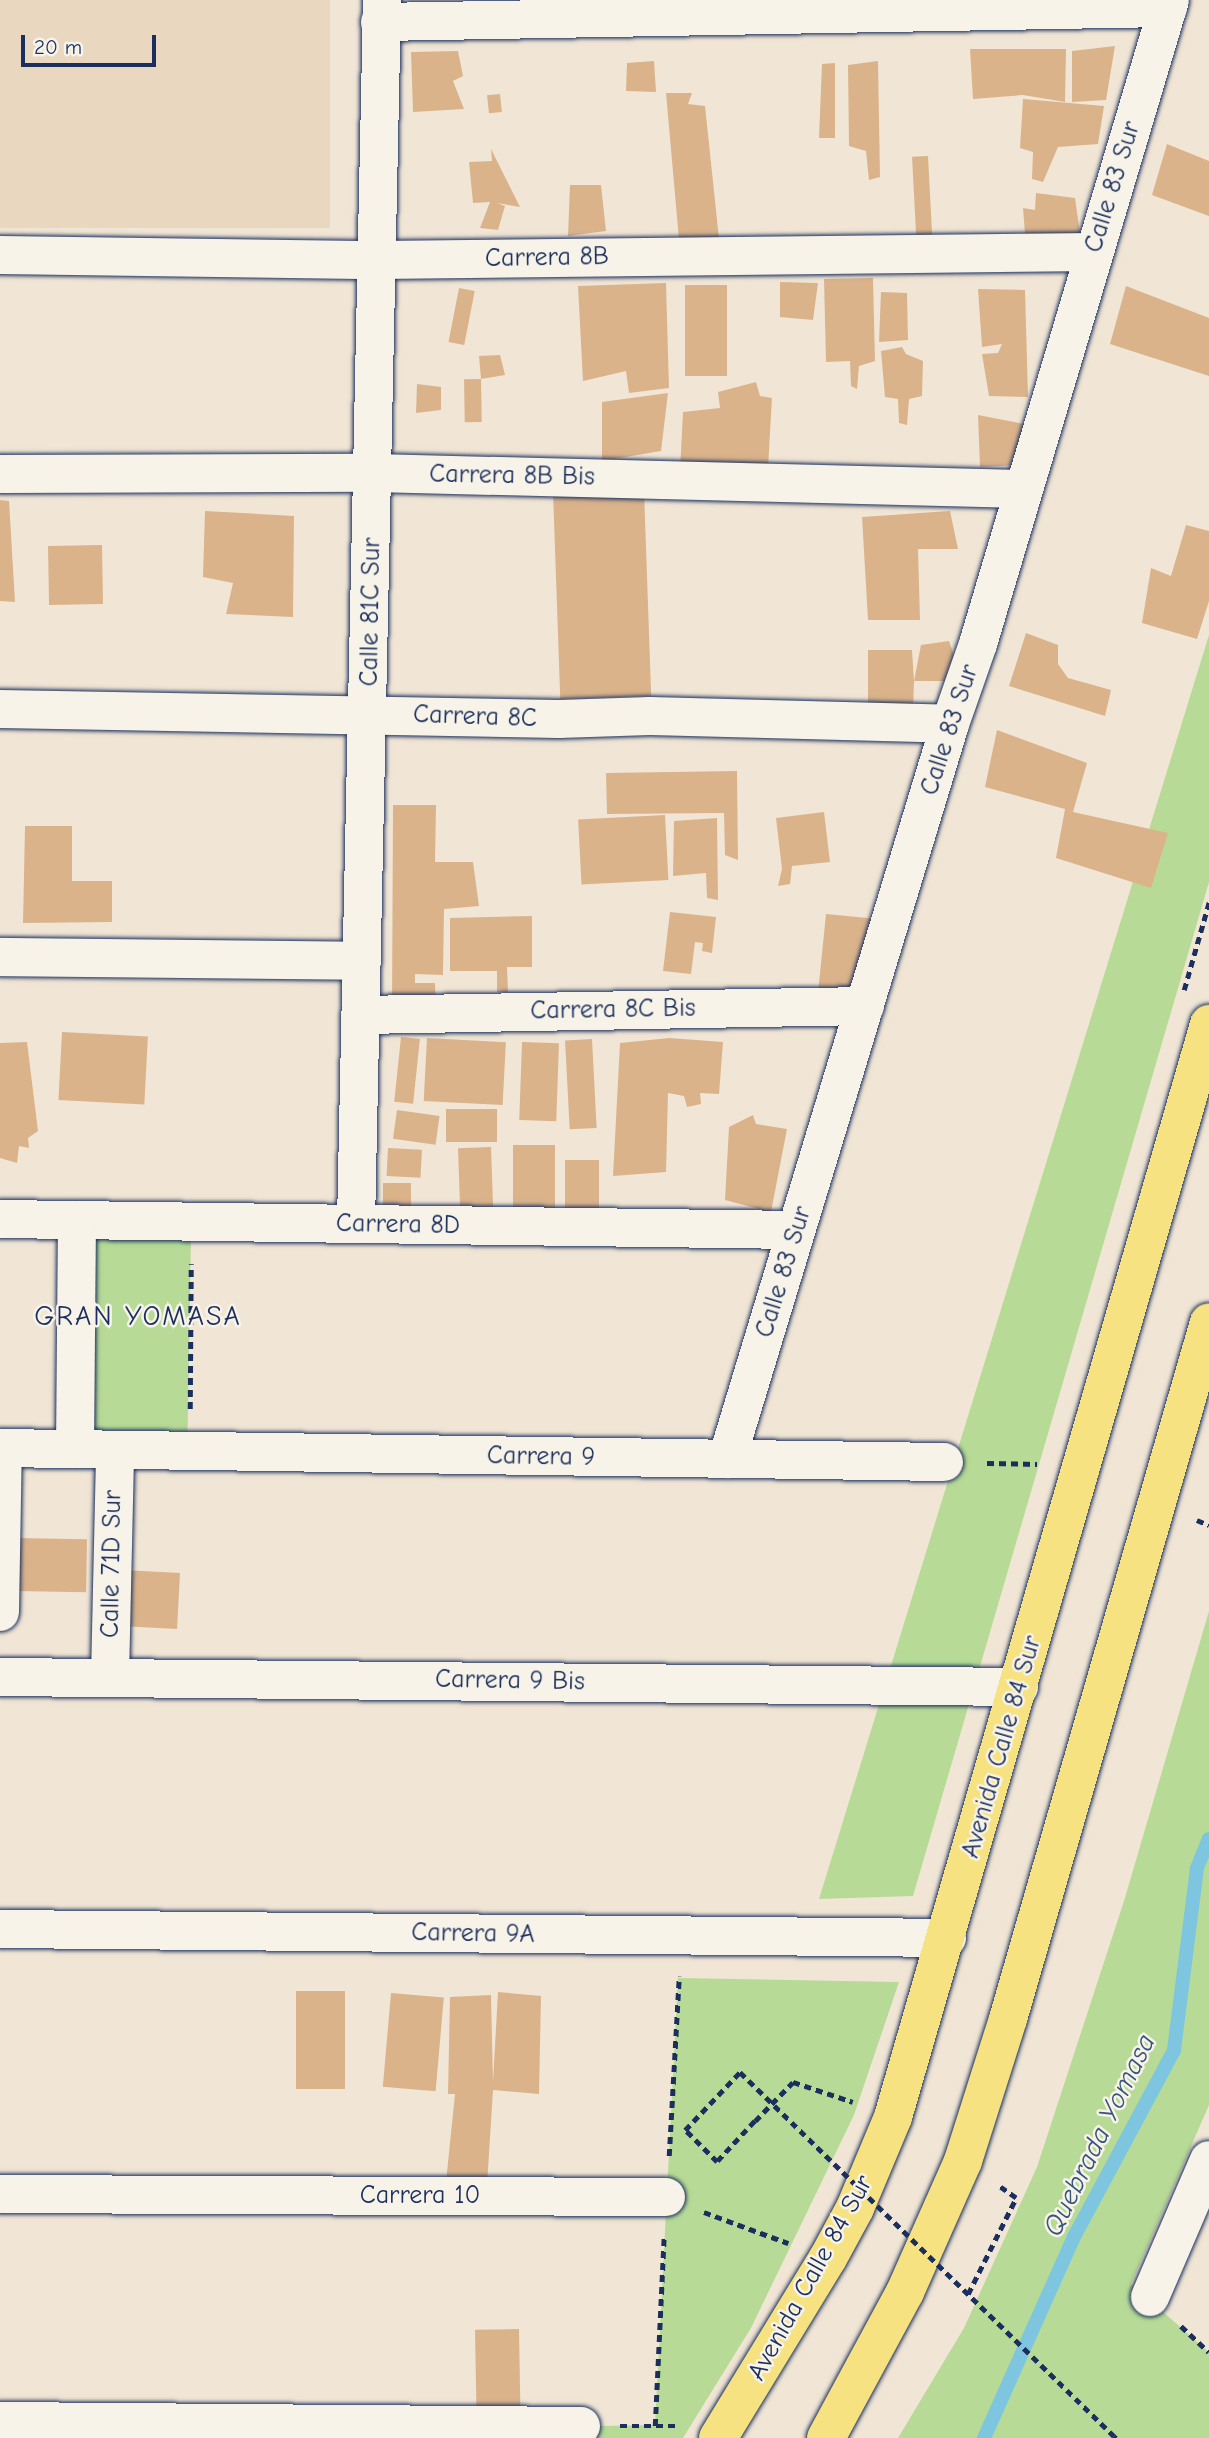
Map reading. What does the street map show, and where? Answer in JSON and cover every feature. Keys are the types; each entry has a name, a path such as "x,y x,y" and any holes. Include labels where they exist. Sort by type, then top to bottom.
{"highway":[{"name":"Avenida Calle 84 Sur","path":"722,2432 828,2258 855,2208 893,2117 947,1938 1209,1024"},
{"path":"826,2438 905,2292 963,2161 1209,1322"}],"street":[{"path":"381,11 1169,4"},
{"name":"Calle 83 Sur","path":"727,1459 1169,4"},
{"name":"Calle 81C Sur","path":"356,1224 379,260 381,11"},
{"name":"Carrera 8B","path":"0,255 379,260 1094,252"},
{"name":"Carrera 8B Bis","path":"0,474 374,473 1023,489"},
{"name":"Carrera 8C","path":"0,709 950,724"},
{"path":"0,957 362,961"},
{"name":"Carrera 8C Bis","path":"361,1015 864,1006"},
{"name":"Carrera 8D","path":"0,1219 796,1230"},
{"path":"75,1449 77,1220"},
{"path":"0,1612 2,1448"},
{"name":"Carrera 9","path":"2,1448 944,1462"},
{"name":"Calle 71D Sur","path":"110,1677 115,1451"},
{"name":"Carrera 9 Bis","path":"0,1676 1019,1687"},
{"name":"Carrera 9A","path":"0,1929 947,1938"},
{"path":"1150,2297 1209,2160"},
{"name":"Carrera 10","path":"0,2194 666,2197"},
{"path":"0,2421 581,2426"}],"path":[{"path":"189,1452 192,1222"},
{"path":"944,1462 1083,1464"},
{"path":"893,2117 793,2082 755,2121 717,2161 685,2130 740,2072 968,2294 1115,2437"},
{"path":"666,2197 828,2258"},
{"path":"968,2294 1016,2198"},
{"path":"581,2426 722,2432"}],"shaded area":[{"path":"0,0 330,0 330,228 0,228"}],"green space":[{"path":"1209,635 1209,882 913,1896 819,1899"},
{"path":"85,1237 191,1239 188,1432 82,1430"},
{"path":"1209,1611 1209,2105 1131,2284 1209,2352 1209,2438 898,2438 964,2328 1037,2167 1124,1901"},
{"path":"678,1978 899,1982 854,2115 751,2328 683,2438 593,2438 598,2426 655,2425"}],"building":[{"path":"1115,46 1106,100 1072,102 1072,51"},
{"path":"970,49 1066,49 1065,102 1023,95 973,99"},
{"path":"458,51 463,76 453,81 464,109 413,112 411,52"},
{"path":"654,61 656,92 626,91 627,63"},
{"path":"878,61 880,177 869,180 866,151 849,146 848,65"},
{"path":"835,63 835,138 819,138 822,64"},
{"path":"666,93 692,93 688,104 705,106 720,248 680,251"},
{"path":"500,94 502,112 489,113 487,95"},
{"path":"1023,99 1104,106 1098,144 1058,147 1043,182 1032,179 1033,152 1020,148"},
{"path":"1167,144 1209,161 1209,216 1152,195"},
{"path":"491,149 520,207 497,203 505,206 498,230 480,228 490,202 473,203 469,162 492,161"},
{"path":"928,156 933,242 917,243 912,157"},
{"path":"570,185 601,185 606,231 568,236"},
{"path":"1036,193 1075,198 1081,241 1026,246 1023,208 1035,210"},
{"path":"873,278 875,361 859,366 857,389 851,386 850,361 826,362 824,279"},
{"path":"780,282 818,283 813,320 780,317"},
{"path":"666,283 669,388 629,393 626,371 583,381 578,286"},
{"path":"685,285 727,285 727,376 685,376"},
{"path":"1126,286 1209,318 1209,376 1110,344"},
{"path":"459,288 475,291 464,345 449,342"},
{"path":"978,289 1025,290 1028,397 989,396 982,354 998,353 1002,344 982,347"},
{"path":"881,292 907,293 908,340 879,342"},
{"path":"902,347 906,354 923,361 922,396 909,399 907,425 899,423 898,399 885,397 881,351"},
{"path":"500,355 505,375 481,379 479,356"},
{"path":"464,379 481,379 482,422 465,422"},
{"path":"756,382 760,396 772,398 768,468 680,470 683,412 720,408 718,392"},
{"path":"417,384 441,387 441,410 416,413"},
{"path":"668,393 661,451 602,461 602,402"},
{"path":"978,415 1024,424 1020,465 980,467"},
{"path":"644,490 651,696 560,699 553,493"},
{"path":"0,500 9,501 15,602 0,601"},
{"path":"205,511 294,516 293,617 226,614 233,583 203,577"},
{"path":"950,511 958,549 918,549 920,620 868,620 862,517"},
{"path":"1186,525 1209,531 1209,601 1197,639 1142,623 1151,568 1171,576"},
{"path":"102,545 103,604 49,605 48,546"},
{"path":"1026,633 1058,645 1058,664 1068,678 1111,690 1105,716 1009,686"},
{"path":"949,641 963,681 914,681 921,645"},
{"path":"868,650 912,650 913,712 868,711"},
{"path":"997,730 1087,763 1073,812 1168,833 1151,888 1056,858 1065,809 985,787"},
{"path":"737,771 738,860 725,855 724,813 607,814 606,773"},
{"path":"393,805 436,805 435,862 473,862 479,906 444,909 443,975 415,974 415,983 435,983 436,1009 392,1009"},
{"path":"824,812 830,862 792,866 790,884 778,886 782,869 776,818"},
{"path":"665,815 668,880 582,884 578,820"},
{"path":"717,818 718,900 707,898 706,873 673,876 674,821"},
{"path":"25,826 72,826 72,881 112,881 112,922 23,923"},
{"path":"670,912 716,917 712,953 702,951 703,943 695,942 691,974 663,971"},
{"path":"826,914 878,919 858,996 817,1003"},
{"path":"532,916 532,967 507,967 508,992 497,992 497,971 450,971 450,918"},
{"path":"62,1032 148,1037 144,1104 58,1100"},
{"path":"401,1037 420,1039 413,1104 394,1102"},
{"path":"427,1038 506,1042 503,1105 424,1101"},
{"path":"669,1038 723,1042 719,1094 700,1093 701,1104 687,1107 684,1096 668,1093 666,1172 613,1176 620,1043"},
{"path":"592,1039 597,1128 570,1129 565,1040"},
{"path":"27,1042 38,1131 28,1138 29,1148 19,1146 17,1163 0,1158 0,1043"},
{"path":"522,1042 559,1043 556,1121 519,1120"},
{"path":"446,1109 497,1109 497,1142 446,1142"},
{"path":"397,1110 440,1116 436,1145 393,1139"},
{"path":"753,1115 756,1124 787,1129 771,1212 725,1200 729,1127"},
{"path":"513,1145 555,1145 555,1219 513,1219"},
{"path":"491,1147 494,1220 461,1221 458,1148"},
{"path":"388,1148 422,1150 420,1178 387,1176"},
{"path":"565,1160 599,1160 599,1216 565,1216"},
{"path":"383,1183 411,1183 411,1219 383,1219"},
{"path":"15,1538 87,1539 86,1592 14,1591"},
{"path":"123,1570 180,1573 177,1629 120,1626"},
{"path":"296,1991 345,1991 345,2089 296,2089"},
{"path":"498,1992 541,1996 539,2094 493,2090 487,2185 446,2182 455,2094 448,2094 450,1997 491,1995 493,2082"},
{"path":"391,1993 444,1998 436,2091 383,2087"},
{"path":"519,2329 520,2407 476,2408 475,2330"}],"waterway":[{"name":"Quebrada Yomasa","path":"984,2438 1075,2235 1174,2050 1197,1868 1209,1839"}],"district":[{"name":"GRAN YOMASA","path":"138,1316"}]}
